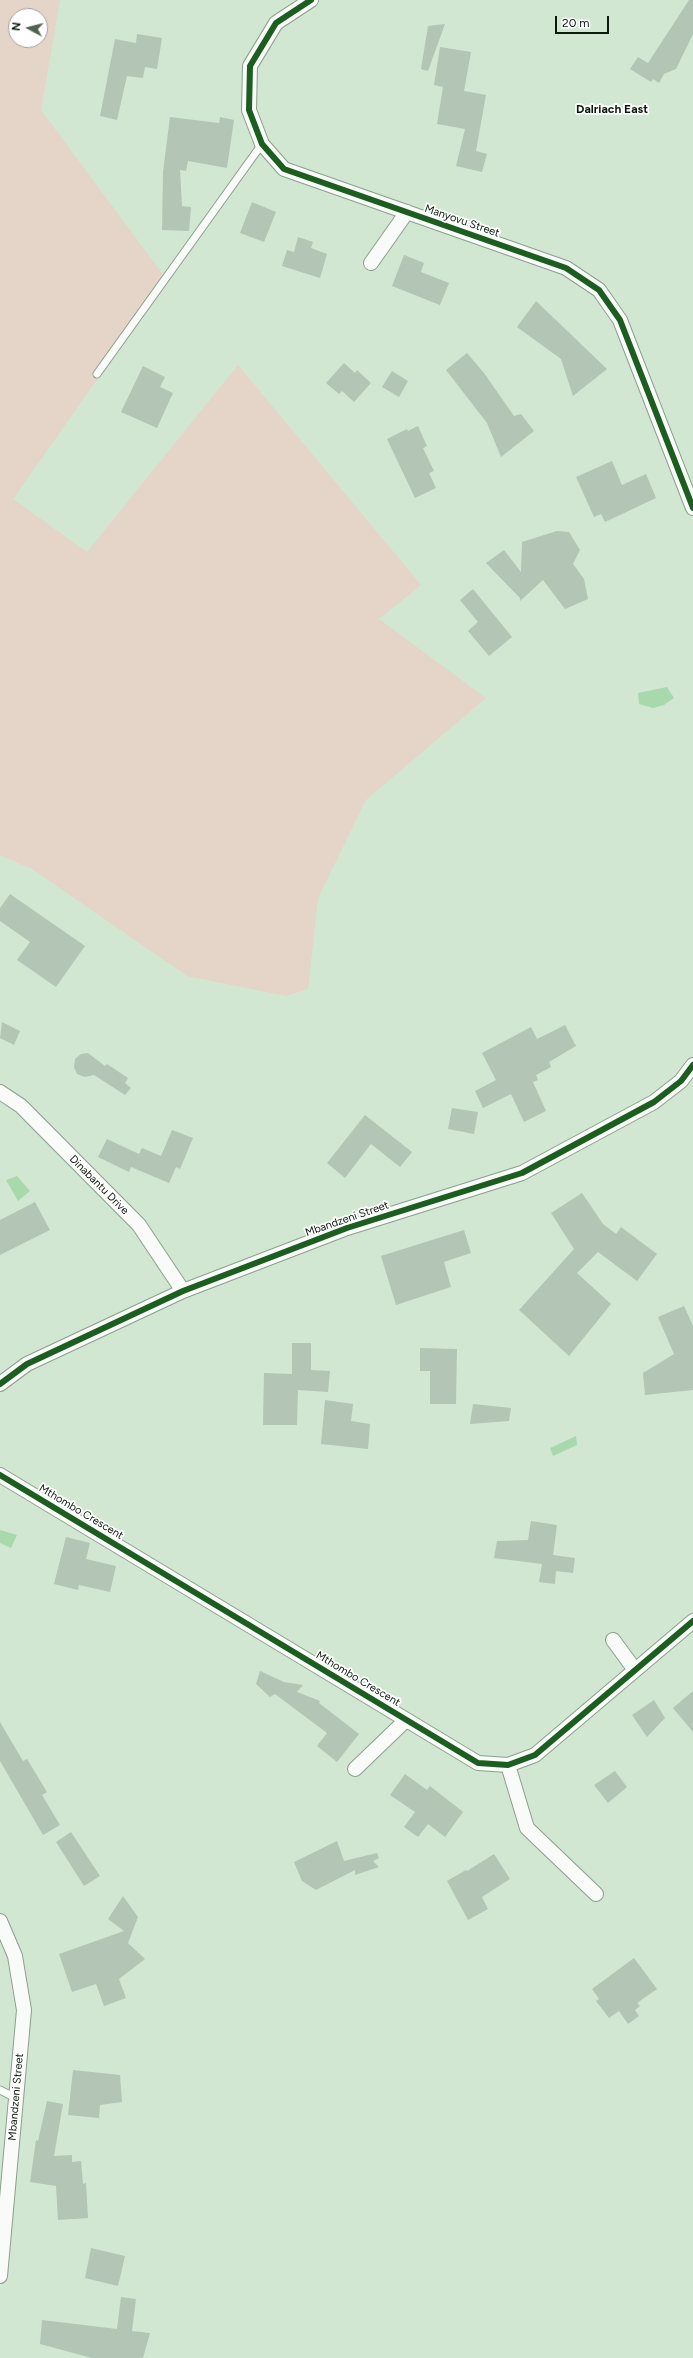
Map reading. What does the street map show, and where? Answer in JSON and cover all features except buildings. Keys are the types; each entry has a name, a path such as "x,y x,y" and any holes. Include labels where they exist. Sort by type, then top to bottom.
{"street":[{"name":"Manyovu Street","path":"311,0 276,23 250,66 249,110 262,144 284,169 566,268 599,290 620,320 693,508"},
{"path":"371,263 407,212"},
{"name":"Mbandzeni Street","path":"0,1384 27,1364 183,1291 347,1228 522,1173 654,1102 681,1081 693,1065"},
{"name":"Dinabantu Drive","path":"0,1092 21,1106 139,1225 183,1291"},
{"name":"Mthombo Crescent","path":"0,1475 478,1763 508,1765 535,1755 635,1670 691,1627"},
{"path":"613,1640 635,1670"},
{"path":"355,1769 406,1720"},
{"path":"508,1765 527,1828 596,1894"},
{"name":"Mbandzeni Street","path":"0,1921 15,1956 24,2010 0,2276"}],"lane":[{"path":"97,374 262,144"},
{"path":"0,2090 16,2098"}],"shaded area":[{"path":"0,0 60,0 41,110 167,280 13,499 87,552 238,365 421,585 379,619 486,698 366,800 318,898 308,989 286,996 187,976 32,869 0,855"},
{"path":"667,687 674,698 664,705 653,708 639,704 638,693"},
{"path":"17,1176 30,1191 18,1201 6,1180"},
{"path":"576,1436 577,1445 553,1456 550,1448"},
{"path":"0,1530 17,1535 11,1548 0,1543"}],"cycle path":[{"path":"311,0 276,23 250,66 249,110 262,144 284,169 566,268 599,290 620,320 693,508"},
{"path":"0,1384 27,1364 183,1291 347,1228 522,1173 654,1102 681,1081 693,1065"},
{"path":"0,1475 478,1763 508,1765 535,1755 693,1621"}],"district":[{"name":"Dalriach East","path":"612,109"}]}
